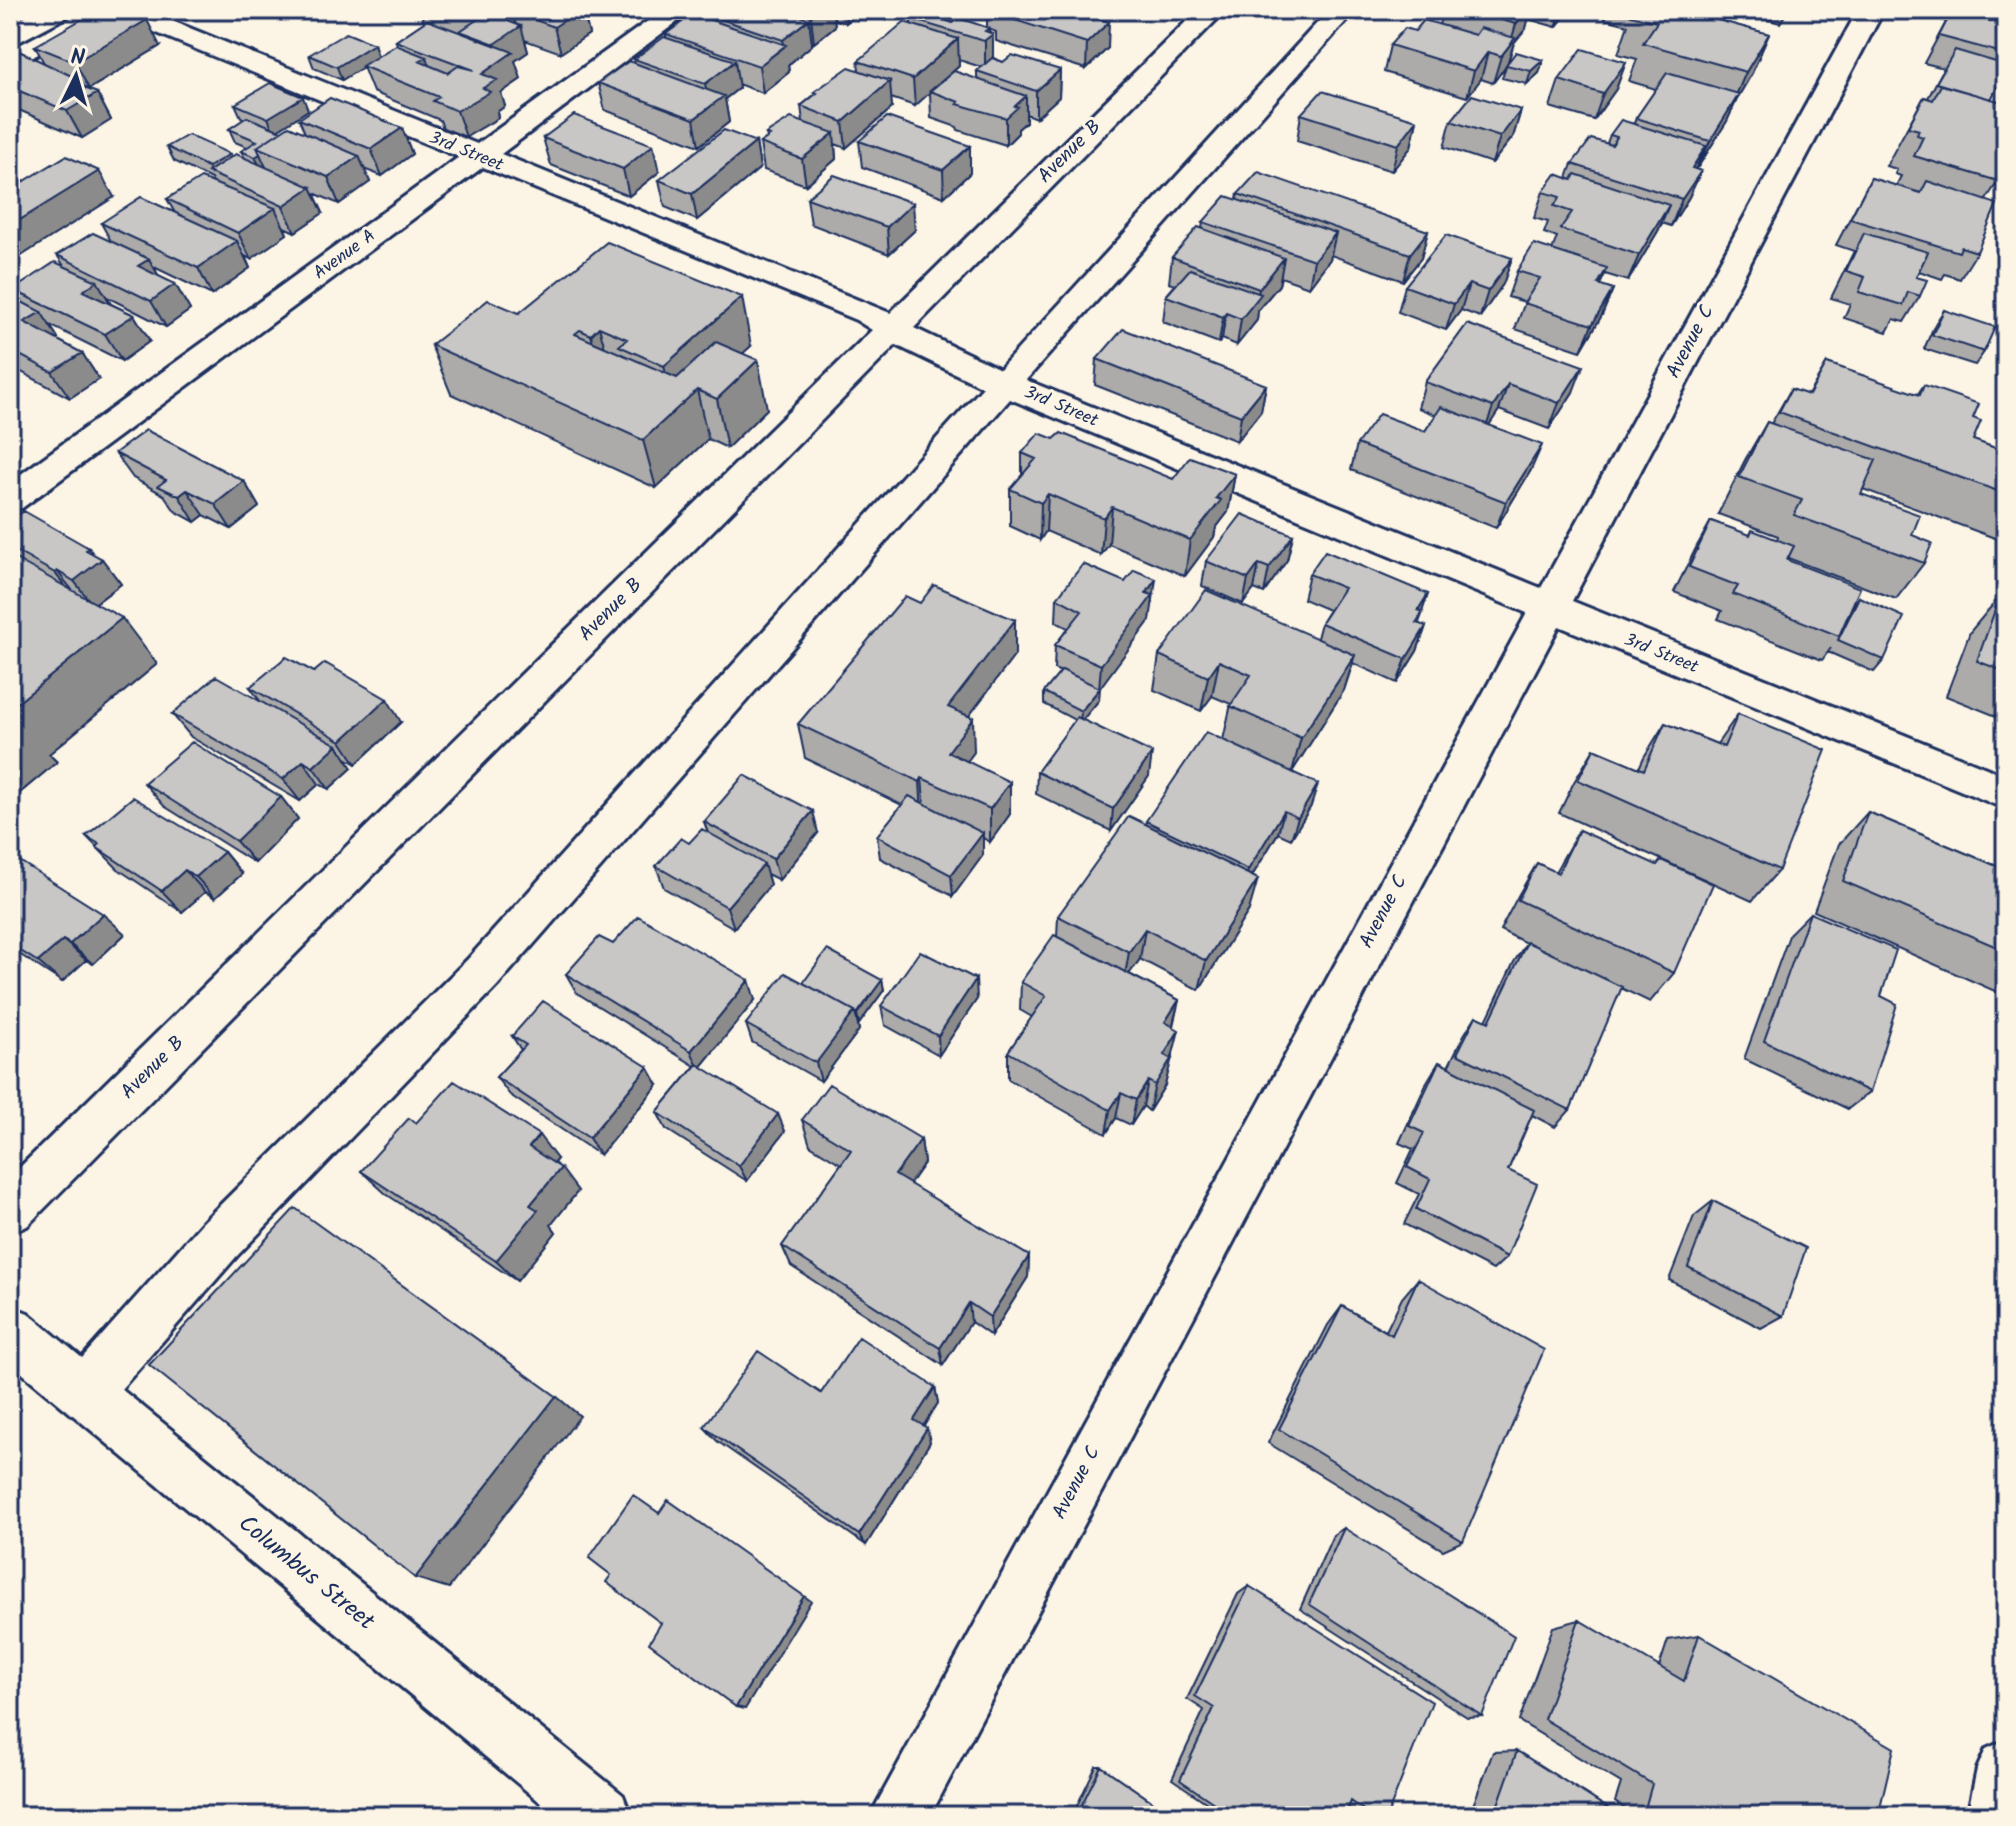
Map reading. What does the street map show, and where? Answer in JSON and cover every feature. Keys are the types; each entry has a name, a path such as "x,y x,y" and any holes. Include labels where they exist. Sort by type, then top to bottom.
{"street":[{"path":"10,61 101,10"},
{"name":"3rd Street","path":"122,10 479,158 867,313 919,345 1035,397 2006,793"},
{"name":"Avenue A","path":"10,499 680,10"},
{"name":"Avenue B","path":"10,1210 1213,10"},
{"path":"85,1392 219,1240 482,973 1006,382 1343,10"},
{"name":"Avenue C","path":"899,1816 1871,10"},
{"path":"1939,10 2006,28"},
{"name":"Columbus Street","path":"10,1331 602,1816"},
{"path":"1996,1816 2006,1769"}],"building":[{"path":"98,10 122,10 147,20 75,62 35,46"},
{"path":"452,10 495,10 513,16 507,21 521,26 495,44 460,31 478,19"},
{"path":"508,10 580,10 554,27"},
{"path":"783,10 809,19 783,40 700,12"},
{"path":"792,10 819,10 811,16"},
{"path":"920,10 954,10 944,20 953,23 958,18 989,28 985,31 993,34 984,41 911,19"},
{"path":"1001,10 1071,10 1109,22 1087,43 996,14"},
{"path":"1467,10 1527,10 1516,24"},
{"path":"1635,10 1681,10 1769,34 1746,72 1643,43 1657,22 1631,15"},
{"path":"1952,11 2006,25 2006,54 1939,36"},
{"path":"693,14 786,45 759,66 666,34"},
{"path":"427,20 513,52 482,74 497,80 483,88 490,92 457,111 433,101 439,97 362,66 396,45 426,57 419,61 448,73 458,66 474,70 396,41"},
{"path":"1424,20 1475,35 1480,28 1515,38 1501,56 1488,52 1474,71 1390,45 1405,28 1415,31"},
{"path":"904,22 958,39 913,79 858,61"},
{"path":"346,33 374,44 337,67 309,55"},
{"path":"664,37 735,61 705,84 634,59"},
{"path":"1582,49 1626,62 1603,94 1559,80"},
{"path":"1955,50 2006,65 1991,99 1936,83"},
{"path":"19,51 80,80 74,84 97,93 67,111 10,87 10,56"},
{"path":"1516,52 1543,60 1531,71 1506,65"},
{"path":"1012,55 1060,70 1036,91 977,71 992,58 1003,62"},
{"path":"629,61 724,96 694,119 598,83"},
{"path":"849,67 890,81 843,122 801,106 817,93 814,92"},
{"path":"954,71 1026,96 1006,118 957,104 959,102 930,91"},
{"path":"1667,73 1739,94 1710,141 1636,118"},
{"path":"270,83 303,97 268,118 235,104"},
{"path":"1941,85 2006,103 2006,163 1998,181 1914,156 1923,137 1917,135 1919,130 1908,127 1924,97 1933,100"},
{"path":"1322,91 1417,120 1398,145 1301,114"},
{"path":"1472,95 1521,110 1500,137 1451,121"},
{"path":"330,98 402,128 371,149 299,119"},
{"path":"574,115 653,145 623,169 543,138"},
{"path":"247,117 281,131 257,147 260,154 255,157 241,151 257,141 229,129"},
{"path":"887,117 970,146 943,170 859,141"},
{"path":"791,118 834,133 802,159 760,143 770,136 766,134"},
{"path":"1621,120 1706,146 1692,168 1701,171 1682,199 1572,164 1591,139 1612,145 1617,137 1610,135"},
{"path":"289,126 359,156 328,177 257,147"},
{"path":"724,130 756,142 692,194 659,180"},
{"path":"188,135 230,154 208,167 167,147"},
{"path":"236,154 311,187 283,206 208,172"},
{"path":"66,156 99,171 10,226 10,190"},
{"path":"1258,172 1428,231 1410,254 1238,194"},
{"path":"1556,174 1572,180 1575,174 1669,205 1639,255 1560,229 1572,212 1554,206 1560,197 1543,192"},
{"path":"834,175 913,203 887,227 807,198"},
{"path":"201,178 275,208 238,233 167,199"},
{"path":"1871,178 1921,193 1927,181 1997,204 1977,252 1961,247 1959,252 1850,219"},
{"path":"1226,196 1336,233 1314,260 1203,222"},
{"path":"141,197 237,241 198,268 101,223"},
{"path":"1198,227 1284,258 1259,289 1172,257"},
{"path":"93,233 149,259 138,266 175,284 151,301 57,255"},
{"path":"1864,233 1928,252 1916,277 1927,280 1920,296 1908,292 1903,305 1859,292 1865,277 1846,271"},
{"path":"1446,235 1512,258 1488,291 1469,284 1454,304 1405,286"},
{"path":"607,242 742,297 664,366 619,346 627,339 599,327 591,335 580,330 575,334 677,378 716,342 758,360 717,399 697,390 643,440 431,345 488,300 519,313"},
{"path":"1534,244 1607,268 1598,284 1613,289 1592,325 1524,303 1540,278 1517,271"},
{"path":"55,262 97,281 83,291 134,315 105,334 13,290"},
{"path":"1190,269 1261,294 1241,319 1226,313 1223,317 1166,296"},
{"path":"18,300 41,312 24,322 82,353 52,372 10,350 10,305"},
{"path":"1944,310 1995,327 1984,352 1932,335"},
{"path":"1467,324 1583,366 1559,403 1508,384 1493,407 1425,382"},
{"path":"1123,329 1266,385 1241,416 1097,359"},
{"path":"1827,363 1920,395 1924,385 1979,404 1973,418 1981,421 1973,440 2006,452 2006,494 1779,412 1791,389 1809,395"},
{"path":"1441,407 1542,445 1506,502 1357,444 1379,414 1425,431"},
{"path":"1767,422 1876,460 1861,494 1920,515 1912,535 1932,543 1924,563 1794,515 1802,500 1739,477"},
{"path":"146,430 244,481 215,504 187,490 179,496 158,486 166,480 115,453"},
{"path":"1039,433 1054,439 1061,433 1173,479 1190,457 1235,474 1216,498 1221,500 1190,540 1112,507 1104,518 1048,494 1041,503 1010,489 1036,459 1022,453"},
{"path":"24,511 89,548 86,550 102,559 74,581 10,548 10,521"},
{"path":"1242,514 1293,535 1269,568 1259,564 1248,579 1206,561"},
{"path":"1711,521 1750,535 1752,530 1794,546 1787,560 1860,588 1839,636 1733,594 1738,586 1689,567"},
{"path":"1325,551 1428,594 1418,610 1423,612 1416,623 1426,626 1406,659 1321,623 1344,588 1309,574"},
{"path":"10,556 122,618 10,709"},
{"path":"1083,564 1125,582 1134,570 1156,579 1146,593 1153,595 1101,665 1055,645 1082,611 1057,598"},
{"path":"934,585 1015,620 948,707 973,718 948,752 1010,782 990,809 922,778 920,782 798,724 905,596 920,603"},
{"path":"1206,590 1355,655 1301,738 1230,706 1251,675 1219,661 1208,677 1159,655"},
{"path":"2000,596 2006,598 2006,672 1977,661"},
{"path":"1859,597 1904,617 1884,660 1838,640"},
{"path":"286,657 314,672 325,663 387,699 341,741 250,687"},
{"path":"1062,670 1100,688 1081,711 1044,692"},
{"path":"216,676 337,745 313,767 303,761 283,779 172,714"},
{"path":"1738,714 1826,750 1779,870 1578,780 1594,749 1644,770 1665,723 1724,747"},
{"path":"1077,717 1152,753 1113,809 1037,772"},
{"path":"1206,732 1318,784 1298,818 1284,811 1248,870 1146,821"},
{"path":"192,742 281,797 236,841 144,783"},
{"path":"744,775 813,811 773,859 704,822"},
{"path":"909,796 983,833 951,875 877,836"},
{"path":"133,797 224,852 196,877 185,870 162,891 96,847 99,844 86,836"},
{"path":"1868,812 2006,870 2006,951 1843,881"},
{"path":"1129,816 1258,879 1206,961 1145,929 1129,952 1058,916"},
{"path":"702,829 764,864 727,907 656,866 681,838 689,843"},
{"path":"1579,830 1657,865 1661,860 1713,884 1674,973 1518,900 1537,863 1558,873"},
{"path":"10,855 103,914 70,944 63,940 38,962 10,944"},
{"path":"1810,913 1896,950 1881,996 1897,1004 1870,1092 1764,1041"},
{"path":"638,916 749,980 691,1051 566,974 599,937 613,944"},
{"path":"1054,935 1179,1000 1165,1022 1179,1030 1164,1055 1171,1059 1155,1085 1148,1081 1136,1100 1121,1093 1110,1110 1008,1052 1046,996 1021,982"},
{"path":"1527,942 1622,987 1570,1110 1457,1054 1476,1016 1489,1022"},
{"path":"827,950 882,980 857,1014 803,983"},
{"path":"920,951 976,979 938,1036 881,1006"},
{"path":"785,973 855,1011 816,1063 746,1024"},
{"path":"543,1001 648,1067 589,1138 496,1077 526,1045 512,1036"},
{"path":"1439,1062 1534,1110 1508,1170 1537,1184 1507,1257 1416,1209 1430,1179 1407,1167 1424,1133 1409,1126"},
{"path":"697,1064 778,1114 739,1166 657,1112"},
{"path":"454,1081 539,1135 529,1147 561,1168 530,1205 538,1210 496,1261 361,1171 409,1118 416,1123"},
{"path":"829,1084 921,1139 895,1175 1029,1256 990,1317 969,1303 940,1348 782,1246 851,1150 802,1120"},
{"path":"1713,1201 1806,1248 1783,1316 1688,1267"},
{"path":"295,1208 556,1396 415,1578 149,1365"},
{"path":"1418,1279 1544,1350 1463,1541 1279,1429 1342,1306 1392,1335"},
{"path":"859,1337 935,1387 914,1420 927,1428 859,1535 704,1427 758,1351 821,1393"},
{"path":"633,1495 659,1513 668,1500 804,1596 736,1707 649,1643 661,1623 606,1582 611,1575 589,1558"},
{"path":"1344,1528 1514,1636 1482,1716 1309,1604"},
{"path":"1249,1586 1432,1702 1387,1816 1372,1816 1351,1801 1345,1816 1233,1816 1180,1780 1214,1708 1195,1696"},
{"path":"1579,1620 1684,1681 1699,1635 1894,1748 1878,1816 1664,1816 1646,1805 1652,1784 1544,1719"},
{"path":"1517,1751 1620,1816 1494,1816"},
{"path":"1101,1766 1173,1816 1076,1816"}]}
